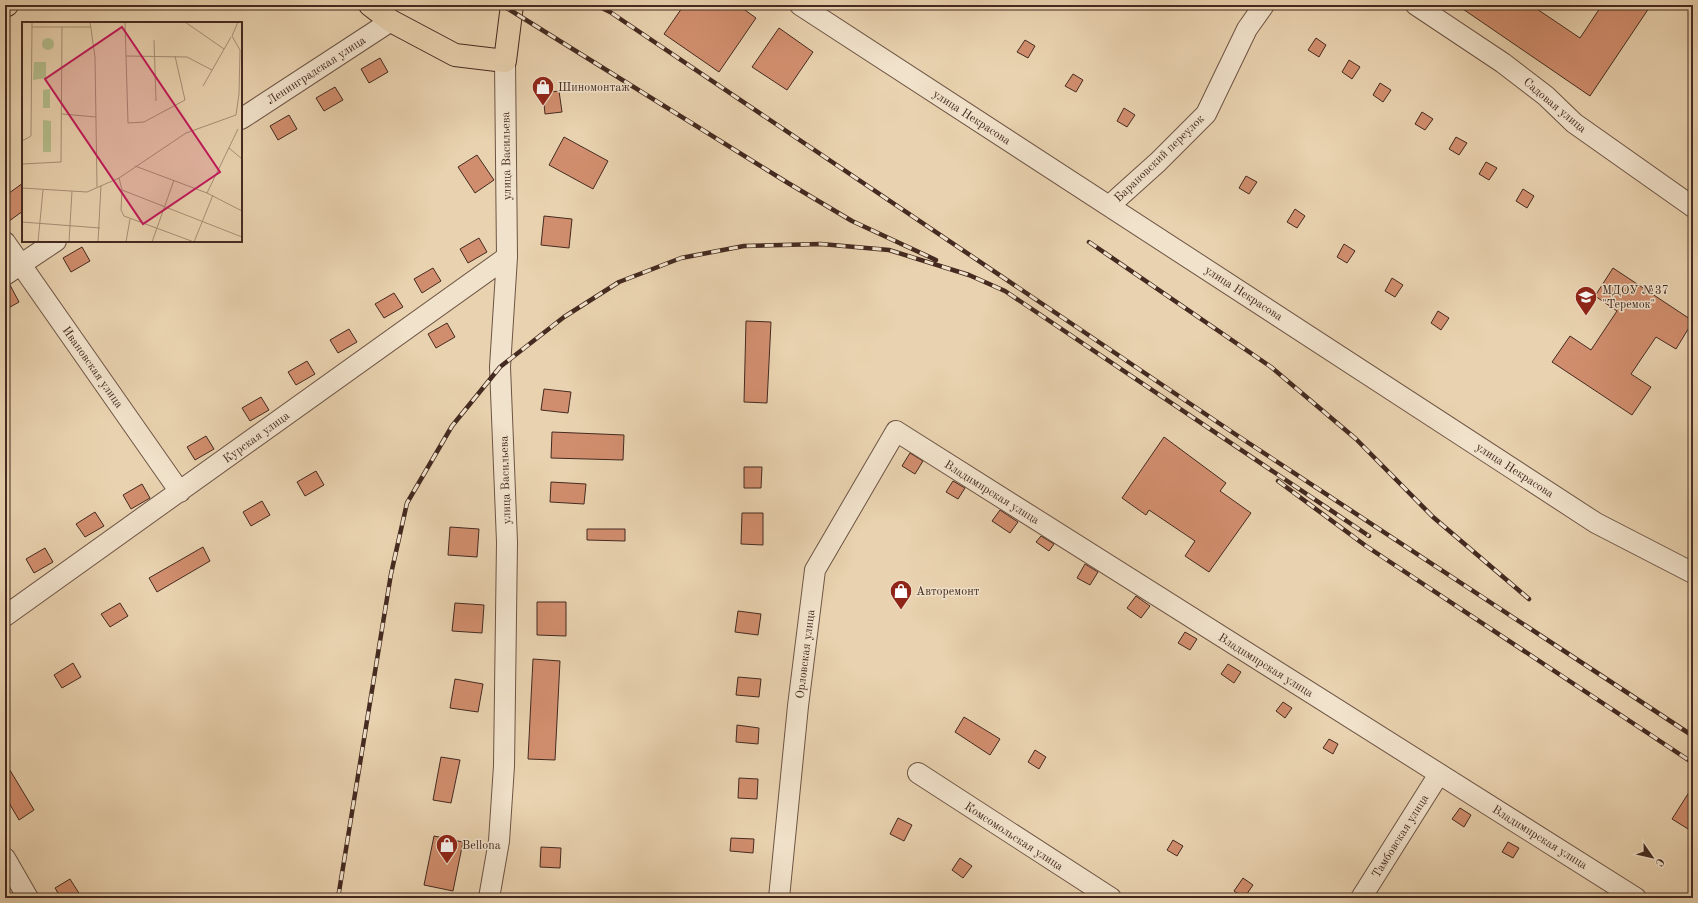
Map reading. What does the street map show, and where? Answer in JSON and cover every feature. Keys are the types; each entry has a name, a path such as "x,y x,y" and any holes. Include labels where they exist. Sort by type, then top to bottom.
{"main road":[{"path":"370,5 391,20 454,55 505,61 512,5"}],"street":[{"name":"улица Некрасова","path":"800,5 1596,523 1693,573"},
{"name":"Барановский переулок","path":"1109,206 1158,162 1206,114 1247,29 1264,5"},
{"name":"Садовая улица","path":"1416,5 1504,63 1546,96 1574,123 1693,206"},
{"name":"Ленинградская улица","path":"242,118 391,20"},
{"name":"улица Васильева","path":"489,898 499,842 504,766 507,542 500,367 507,257 505,61"},
{"name":"Ивановская улица","path":"5,242 180,492"},
{"path":"5,275 54,242"},
{"name":"Курская улица","path":"5,616 507,257"},
{"name":"Владимирская улица","path":"896,432 1636,898"},
{"name":"Орловская улица","path":"779,898 798,706 815,570 896,432"},
{"name":"Комсомольская улица","path":"918,773 1111,898"},
{"name":"Тамбовская улица","path":"1361,898 1439,774"},
{"path":"5,858 28,898"}],"building":[{"path":"684,5 738,5 756,18 719,72 664,34"},
{"path":"1457,5 1531,5 1580,38 1602,5 1651,5 1590,96"},
{"path":"779,28 813,52 787,90 752,67"},
{"path":"1316,38 1326,45 1319,57 1308,50"},
{"path":"1025,40 1035,46 1028,58 1017,52"},
{"path":"380,58 388,72 369,83 361,69"},
{"path":"1349,60 1360,67 1352,79 1342,72"},
{"path":"1073,74 1083,80 1076,92 1065,86"},
{"path":"1380,83 1391,90 1383,102 1373,95"},
{"path":"335,87 343,100 324,111 316,98"},
{"path":"559,91 562,112 545,114 543,93"},
{"path":"1124,108 1135,115 1127,127 1117,121"},
{"path":"1422,112 1433,119 1425,130 1415,124"},
{"path":"289,115 297,129 278,140 270,126"},
{"path":"564,137 608,161 593,189 549,165"},
{"path":"1456,137 1467,143 1459,155 1449,149"},
{"path":"477,155 494,180 475,193 458,167"},
{"path":"1486,162 1497,168 1489,180 1479,174"},
{"path":"1246,176 1257,182 1249,194 1239,188"},
{"path":"22,184 22,212 5,224 5,196"},
{"path":"1523,189 1534,196 1527,208 1516,201"},
{"path":"1295,209 1305,216 1297,228 1287,222"},
{"path":"544,216 572,219 569,248 541,245"},
{"path":"479,238 487,252 468,263 460,249"},
{"path":"1344,244 1355,251 1347,263 1337,257"},
{"path":"82,247 90,261 71,272 63,258"},
{"path":"433,268 441,281 422,293 414,279"},
{"path":"1613,268 1693,321 1676,349 1656,337 1631,374 1651,387 1632,415 1552,362 1570,336 1591,350 1617,311 1595,296"},
{"path":"1392,278 1403,285 1395,297 1385,291"},
{"path":"10,285 19,302 5,310 5,286"},
{"path":"394,293 403,307 384,318 375,304"},
{"path":"1438,311 1449,318 1441,330 1431,323"},
{"path":"746,321 771,322 767,403 744,402"},
{"path":"447,323 455,337 436,348 428,334"},
{"path":"349,329 357,342 338,353 330,340"},
{"path":"307,361 315,374 296,385 288,372"},
{"path":"544,389 571,392 568,413 541,410"},
{"path":"261,397 269,410 250,421 242,408"},
{"path":"552,432 624,435 623,460 551,458"},
{"path":"206,436 214,449 195,460 187,447"},
{"path":"1164,437 1226,483 1220,491 1251,513 1209,572 1185,556 1195,541 1149,510 1146,515 1122,498"},
{"path":"910,453 923,461 915,474 902,466"},
{"path":"744,467 762,467 761,488 744,488"},
{"path":"316,471 324,485 305,496 297,482"},
{"path":"953,481 965,488 958,499 946,492"},
{"path":"551,482 586,484 584,504 550,502"},
{"path":"142,484 150,498 131,509 123,495"},
{"path":"262,501 270,515 251,526 243,512"},
{"path":"1000,510 1018,522 1010,533 992,521"},
{"path":"95,512 104,526 85,537 76,524"},
{"path":"742,513 763,513 763,545 741,544"},
{"path":"450,527 479,529 477,557 448,555"},
{"path":"587,529 625,529 625,541 587,540"},
{"path":"1041,536 1054,544 1049,551 1036,542"},
{"path":"203,547 210,561 157,592 149,578"},
{"path":"45,548 53,562 34,573 26,559"},
{"path":"1085,564 1098,572 1090,585 1077,578"},
{"path":"1136,596 1150,606 1141,618 1127,608"},
{"path":"537,602 566,602 566,636 537,635"},
{"path":"120,603 128,616 110,627 101,614"},
{"path":"455,603 484,605 482,633 452,631"},
{"path":"738,611 761,614 758,635 735,632"},
{"path":"1185,632 1197,639 1190,650 1178,643"},
{"path":"533,659 560,661 555,760 528,759"},
{"path":"73,663 81,677 62,688 54,675"},
{"path":"1228,664 1241,672 1234,683 1221,674"},
{"path":"738,677 761,679 759,697 736,695"},
{"path":"455,679 483,684 478,712 450,708"},
{"path":"1283,702 1292,708 1285,718 1276,711"},
{"path":"964,717 1000,739 990,755 955,732"},
{"path":"737,725 759,728 758,744 736,742"},
{"path":"1329,739 1338,744 1333,754 1323,748"},
{"path":"1035,750 1046,757 1039,769 1028,762"},
{"path":"441,757 460,760 451,803 433,800"},
{"path":"5,762 34,810 19,820 5,796"},
{"path":"739,778 758,779 757,799 738,798"},
{"path":"1693,786 1693,832 1672,819"},
{"path":"1460,808 1471,815 1464,827 1452,819"},
{"path":"898,818 912,825 904,841 890,834"},
{"path":"434,836 463,842 453,891 424,885"},
{"path":"731,838 754,839 753,853 730,851"},
{"path":"1173,840 1183,846 1177,856 1167,850"},
{"path":"1508,842 1519,848 1513,858 1502,852"},
{"path":"541,847 561,848 560,868 540,867"},
{"path":"960,858 972,866 963,878 952,870"},
{"path":"1243,878 1253,885 1244,898 1234,891"},
{"path":"70,879 82,898 61,898 55,888"}],"railway":[{"path":"502,5 788,183 852,221 936,260"},
{"path":"596,5 610,12 1235,434 1693,736"},
{"path":"1089,242 1271,367 1356,439 1433,517 1529,599"},
{"path":"338,898 391,574 407,503 452,426 500,367 564,317 619,282 681,258 744,246 821,244 889,250 969,275 1005,291 1369,536"},
{"path":"1278,481 1366,546 1693,763"}],"place":[{"name":"Шиномонтаж","path":"543,106"},
{"name":"МДОУ №37 \"Теремок\"","path":"1586,316"},
{"name":"Авторемонт","path":"901,610"},
{"name":"Bellona","path":"447,864"}]}
